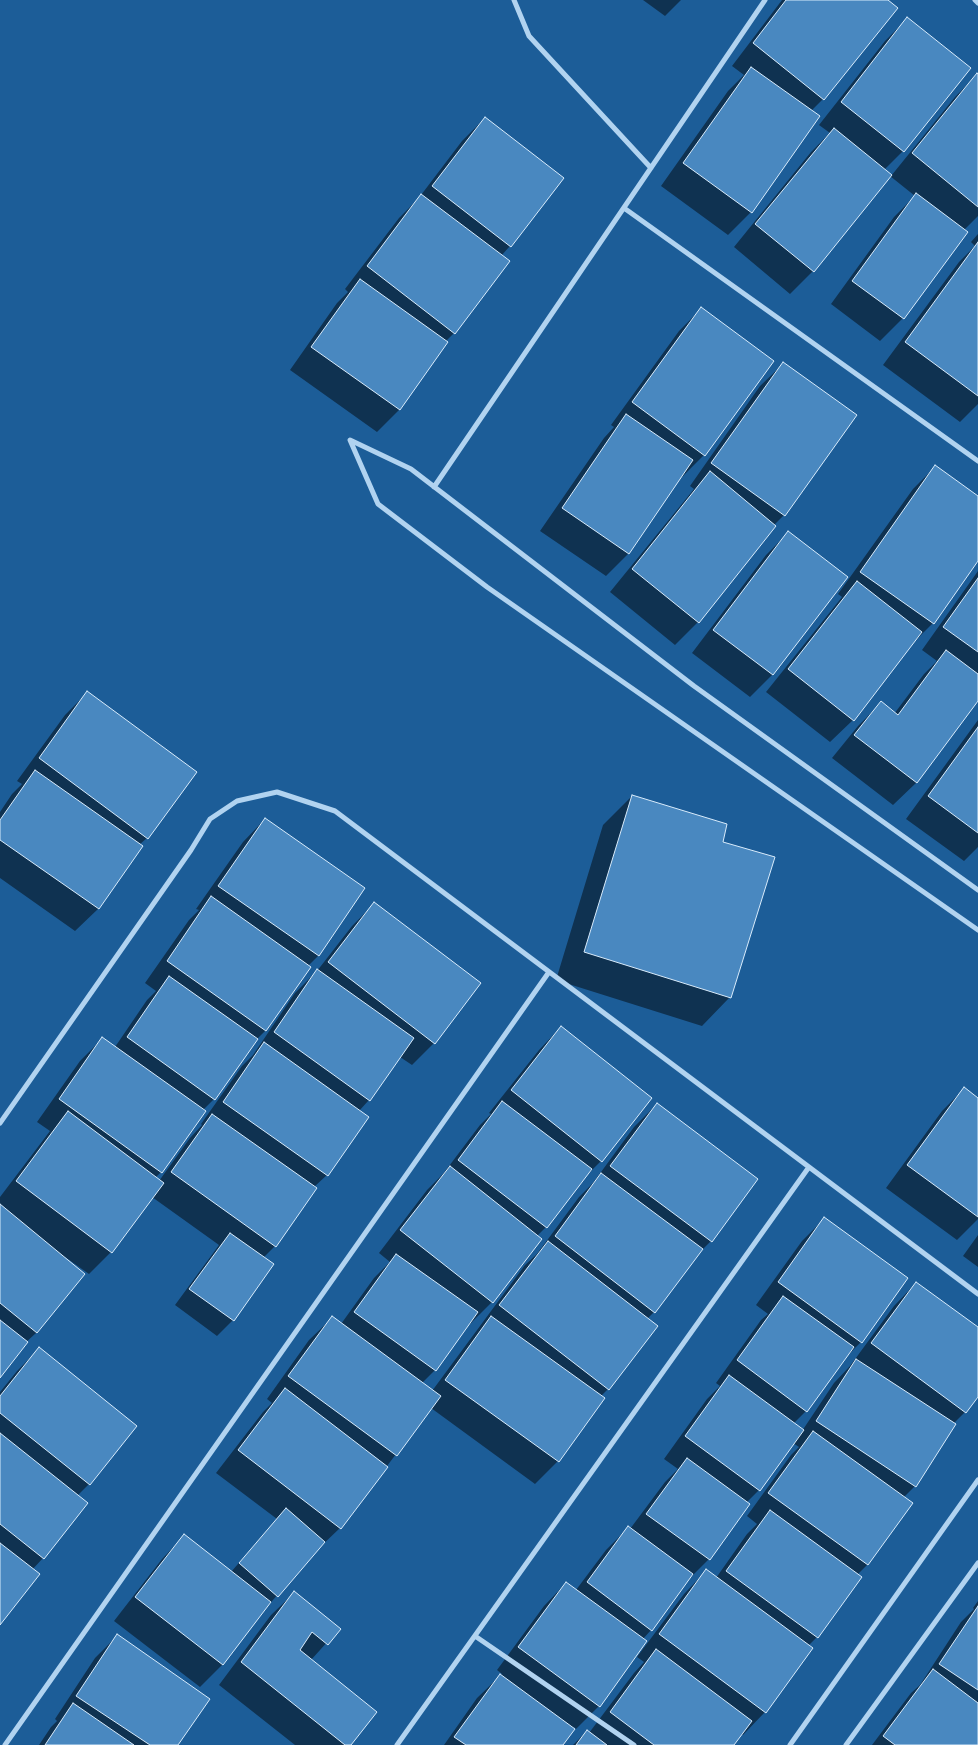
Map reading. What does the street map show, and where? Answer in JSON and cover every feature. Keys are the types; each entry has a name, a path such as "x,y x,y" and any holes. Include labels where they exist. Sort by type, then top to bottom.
{"street":[{"path":"514,0 529,36 651,168"},
{"path":"434,487 765,0"},
{"path":"974,0 978,2"},
{"path":"624,208 978,461"},
{"path":"978,890 694,686 411,469 350,440 378,504 487,587 978,930"},
{"path":"0,1123 191,850 210,819 236,801 277,792 335,811 978,1294"},
{"path":"5,1745 549,972"},
{"path":"397,1745 809,1167"},
{"path":"790,1745 978,1480"},
{"path":"846,1745 978,1563"},
{"path":"475,1636 634,1745"}],"building":[{"path":"786,0 888,0 898,8 824,100 753,43"},
{"path":"907,17 971,68 904,152 841,102"},
{"path":"751,67 820,116 752,213 683,163"},
{"path":"978,74 978,207 912,153"},
{"path":"485,117 564,178 511,247 432,186"},
{"path":"834,128 892,175 814,272 755,224"},
{"path":"916,193 968,232 904,319 852,281"},
{"path":"421,194 510,261 455,334 367,266"},
{"path":"978,242 978,396 905,342"},
{"path":"360,279 448,342 400,410 311,347"},
{"path":"701,307 774,361 705,456 632,402"},
{"path":"783,362 857,415 785,516 711,463"},
{"path":"626,414 693,460 629,554 562,508"},
{"path":"935,465 978,496 978,561 934,624 860,572"},
{"path":"710,471 776,526 699,623 632,569"},
{"path":"788,531 848,577 773,675 713,630"},
{"path":"978,578 978,652 943,627"},
{"path":"857,581 922,632 854,721 788,669"},
{"path":"946,650 978,674 978,701 917,783 854,735 881,701 898,715"},
{"path":"87,691 197,772 148,839 39,758"},
{"path":"978,727 978,833 928,796"},
{"path":"35,770 143,846 99,909 0,840 0,820"},
{"path":"632,795 727,824 723,842 775,857 731,998 584,952"},
{"path":"265,818 365,888 319,956 218,886"},
{"path":"211,896 311,967 266,1031 167,961"},
{"path":"374,902 481,983 435,1044 328,962"},
{"path":"317,969 414,1038 370,1101 274,1032"},
{"path":"169,976 258,1039 215,1100 127,1037"},
{"path":"561,1026 652,1098 602,1162 511,1090"},
{"path":"102,1037 206,1111 162,1173 59,1099"},
{"path":"264,1042 369,1117 328,1176 223,1102"},
{"path":"964,1087 978,1098 978,1217 907,1165"},
{"path":"502,1101 592,1169 547,1228 458,1160"},
{"path":"657,1103 758,1179 712,1242 610,1166"},
{"path":"68,1111 164,1183 112,1253 16,1181"},
{"path":"212,1114 317,1188 276,1247 171,1172"},
{"path":"450,1166 542,1239 493,1303 400,1230"},
{"path":"601,1173 703,1249 655,1313 555,1236"},
{"path":"0,1204 85,1274 37,1333 0,1303"},
{"path":"824,1217 908,1278 862,1343 778,1282"},
{"path":"230,1233 274,1264 234,1321 189,1289"},
{"path":"548,1241 658,1326 609,1390 499,1305"},
{"path":"396,1254 478,1312 436,1371 354,1312"},
{"path":"916,1282 978,1327 978,1397 966,1413 871,1343"},
{"path":"783,1296 854,1347 807,1412 737,1360"},
{"path":"332,1316 441,1396 397,1456 288,1376"},
{"path":"491,1316 605,1398 559,1462 445,1380"},
{"path":"0,1320 28,1342 0,1378"},
{"path":"39,1347 137,1426 90,1485 0,1413 0,1396"},
{"path":"856,1359 956,1424 916,1487 816,1421"},
{"path":"729,1375 804,1430 760,1491 685,1436"},
{"path":"285,1388 388,1467 341,1529 238,1450"},
{"path":"813,1431 913,1503 868,1565 768,1493"},
{"path":"0,1433 88,1503 44,1559 0,1524"},
{"path":"687,1458 750,1504 710,1560 646,1514"},
{"path":"286,1508 325,1542 278,1597 239,1563"},
{"path":"770,1510 862,1577 818,1638 726,1571"},
{"path":"628,1526 693,1574 652,1631 587,1582"},
{"path":"184,1534 271,1602 223,1665 135,1597"},
{"path":"0,1543 40,1574 0,1625"},
{"path":"706,1569 813,1648 766,1713 659,1634"},
{"path":"566,1582 647,1641 600,1707 518,1647"},
{"path":"294,1591 341,1629 328,1645 312,1632 300,1650 377,1712 351,1745 345,1745 241,1662"},
{"path":"978,1606 978,1690 939,1664"},
{"path":"117,1634 210,1699 178,1745 150,1745 76,1696"},
{"path":"656,1649 752,1721 734,1745 654,1745 610,1712"},
{"path":"933,1669 978,1703 978,1745 895,1745 883,1736"},
{"path":"500,1674 575,1729 563,1745 466,1745 454,1737"},
{"path":"73,1703 134,1745 45,1745"},
{"path":"587,1730 607,1745 576,1745"}]}
